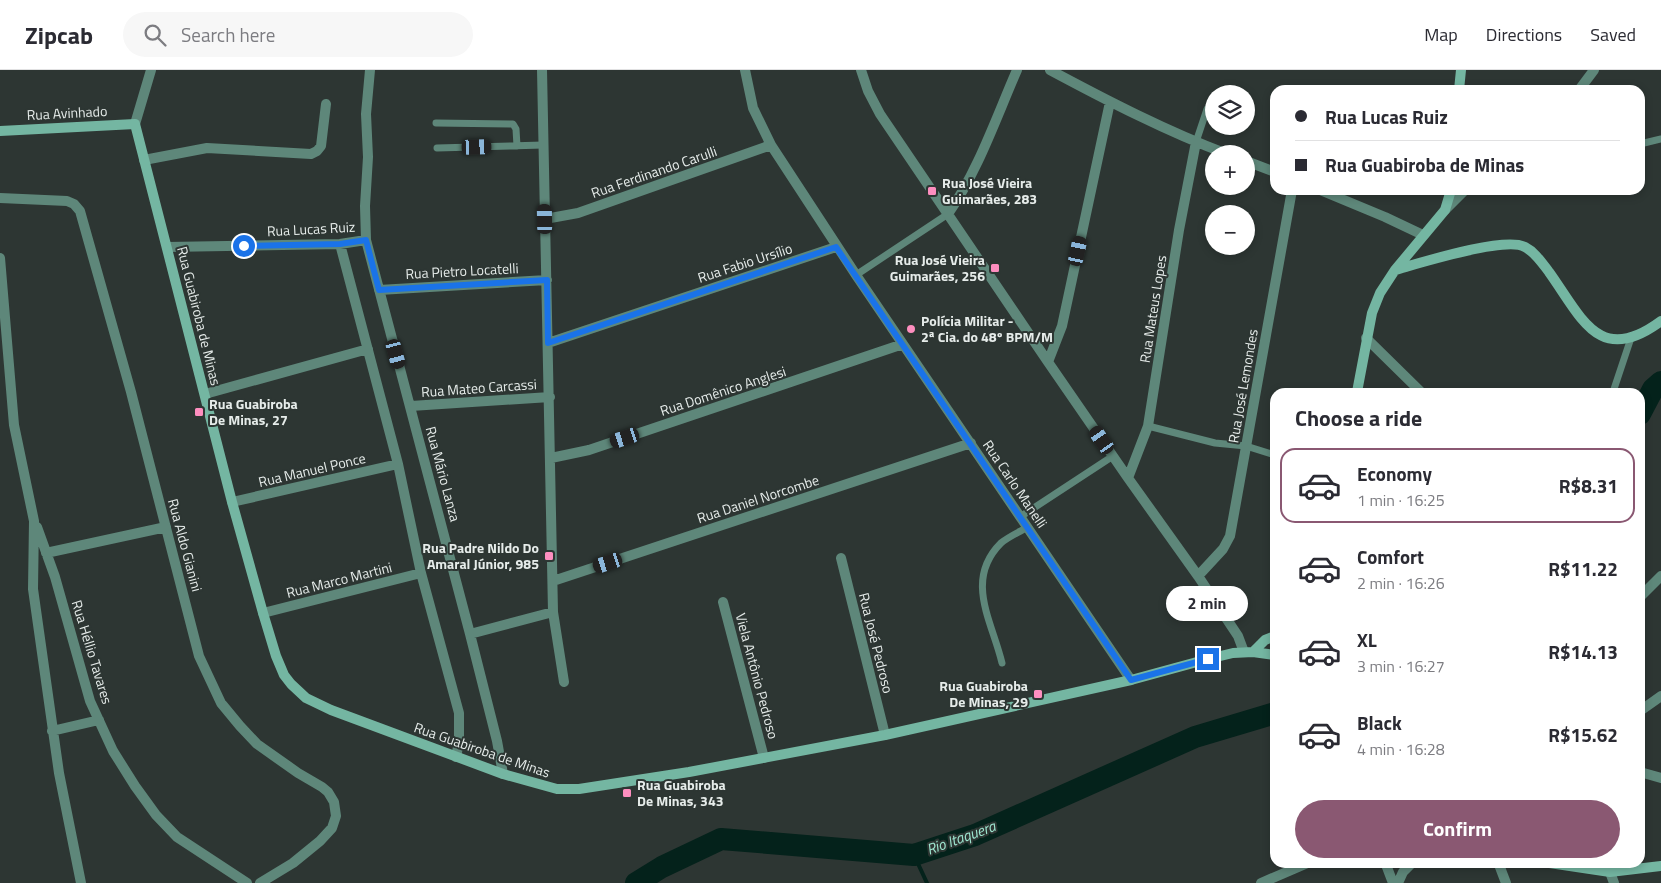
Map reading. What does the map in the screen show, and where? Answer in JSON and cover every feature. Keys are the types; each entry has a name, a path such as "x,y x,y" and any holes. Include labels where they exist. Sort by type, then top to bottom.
{"street":[{"path":"135,124 151,70"},
{"name":"Rua Mário Lanza","path":"370,70 366,114 368,157 365,206 366,240 470,634 497,741 503,774"},
{"path":"542,70 553,612 564,682"},
{"name":"Rua Carlo Manelli","path":"745,70 753,108 771,145 836,247 1131,680"},
{"path":"861,70 868,91 880,114 1048,362 1198,576 1248,652 1270,638"},
{"path":"948,214 958,200 977,161 1017,70"},
{"path":"1050,70 1110,102 1205,145"},
{"path":"1460,85 1461,70"},
{"path":"1583,85 1594,70"},
{"path":"1048,362 1062,326 1110,102"},
{"path":"144,160 206,148 311,154 317,152 321,146 326,104"},
{"name":"Rua Avinhado","path":"0,131 135,124"},
{"name":"Rua Guabiroba de Minas","path":"135,124 232,502 276,656 284,675 291,684 306,698 331,710 503,774 557,789 579,789 764,758 885,735 1131,680 1208,659 1248,652 1270,655"},
{"name":"Rua Mateus Lopes","path":"1128,478 1148,426 1196,142"},
{"name":"Rua Ferdinando Carulli","path":"545,219 578,213 771,145"},
{"path":"1255,164 1270,170"},
{"name":"Rua José Lemondes","path":"1198,576 1224,549 1230,536 1291,195"},
{"path":"1332,195 1423,235"},
{"path":"1445,210 1450,195"},
{"path":"1357,388 1372,313 1380,293 1395,270 1423,235 1460,195"},
{"name":"Rua Aldo Gianini","path":"0,198 67,201 74,204 80,211 128,383 200,656 221,703 257,744 298,773 322,787 328,792 334,802 336,816 332,828 320,841 293,863 260,883"},
{"name":"Rua Lucas Ruiz","path":"167,248 340,244 366,240"},
{"path":"340,244 398,464 422,573 459,713 460,730 456,757"},
{"path":"1395,270 1487,247 1511,244 1524,246 1539,258 1589,327 1603,337 1617,340 1631,338 1646,332 1661,321"},
{"name":"Rua Fabio Ursílio","path":"548,343 836,247"},
{"path":"0,258 14,425 34,521 33,589 52,731 82,883"},
{"name":"Rua Pietro Locatelli","path":"379,290 547,280"},
{"path":"1366,338 1417,388"},
{"name":"Rua Domênico Anglesi","path":"551,458 598,447 903,344"},
{"path":"205,394 368,349"},
{"name":"Rua Mateo Carcassi","path":"411,406 550,397"},
{"name":"Rua Daniel Norcombe","path":"553,581 971,443"},
{"name":"Rua Manuel Ponce","path":"232,502 398,464"},
{"name":"Rua Héllio Tavares","path":"34,521 55,577 90,701 117,758 134,786 156,815 177,837 247,883"},
{"path":"46,553 166,527"},
{"name":"Rua José Pedroso","path":"841,558 885,735"},
{"name":"Rua Marco Martini","path":"263,613 422,573"},
{"path":"1645,592 1661,576"},
{"name":"Viela Antônio Pedroso","path":"723,602 764,758"},
{"path":"470,634 553,612"},
{"path":"1645,707 1661,696"},
{"path":"52,731 99,720"},
{"path":"1645,773 1661,778"},
{"path":"1645,868 1661,866"},
{"path":"1261,883 1296,868"},
{"path":"1387,868 1393,883"},
{"path":"1398,883 1407,868"},
{"path":"1500,868 1506,883"},
{"path":"1583,868 1610,872 1644,868"},
{"path":"1610,872 1614,883"}],"lane":[{"path":"1196,142 1205,115"},
{"path":"436,122 513,124 516,128 517,146"},
{"path":"1645,143 1661,139"},
{"path":"437,148 543,145"},
{"path":"856,275 948,214"},
{"path":"1614,388 1631,338"},
{"path":"1148,426 1215,443 1246,446 1270,453"},
{"path":"1020,517 1114,456"},
{"path":"1002,663 998,644 989,623 982,588 983,574 986,563 1002,543 1028,527"}],"waterway":[{"name":"Rio Itaquera","path":"1645,404 1653,389 1661,382"},
{"name":"Rio Itaquera","path":"636,883 662,867 721,839 914,855 975,835 1195,737 1270,714"},
{"path":"914,855 927,883"}],"place":[{"name":"Rua José Vieira Guimarães, 283","path":"932,191"},
{"name":"Rua José Vieira Guimarães, 256","path":"995,268"},
{"name":"Polícia Militar - 2ª Cia. do 48º BPM/M","path":"911,329"},
{"name":"Rua Guabiroba De Minas, 27","path":"199,412"},
{"name":"Rua Padre Nildo Do Amaral Júnior, 985","path":"549,556"},
{"name":"Rua Guabiroba De Minas, 29","path":"1038,694"},
{"name":"Rua Guabiroba De Minas, 343","path":"627,793"}],"route":[{"path":"244,246 340,244 366,240 379,290 547,280 548,343 836,247 1131,680 1208,659"}]}
